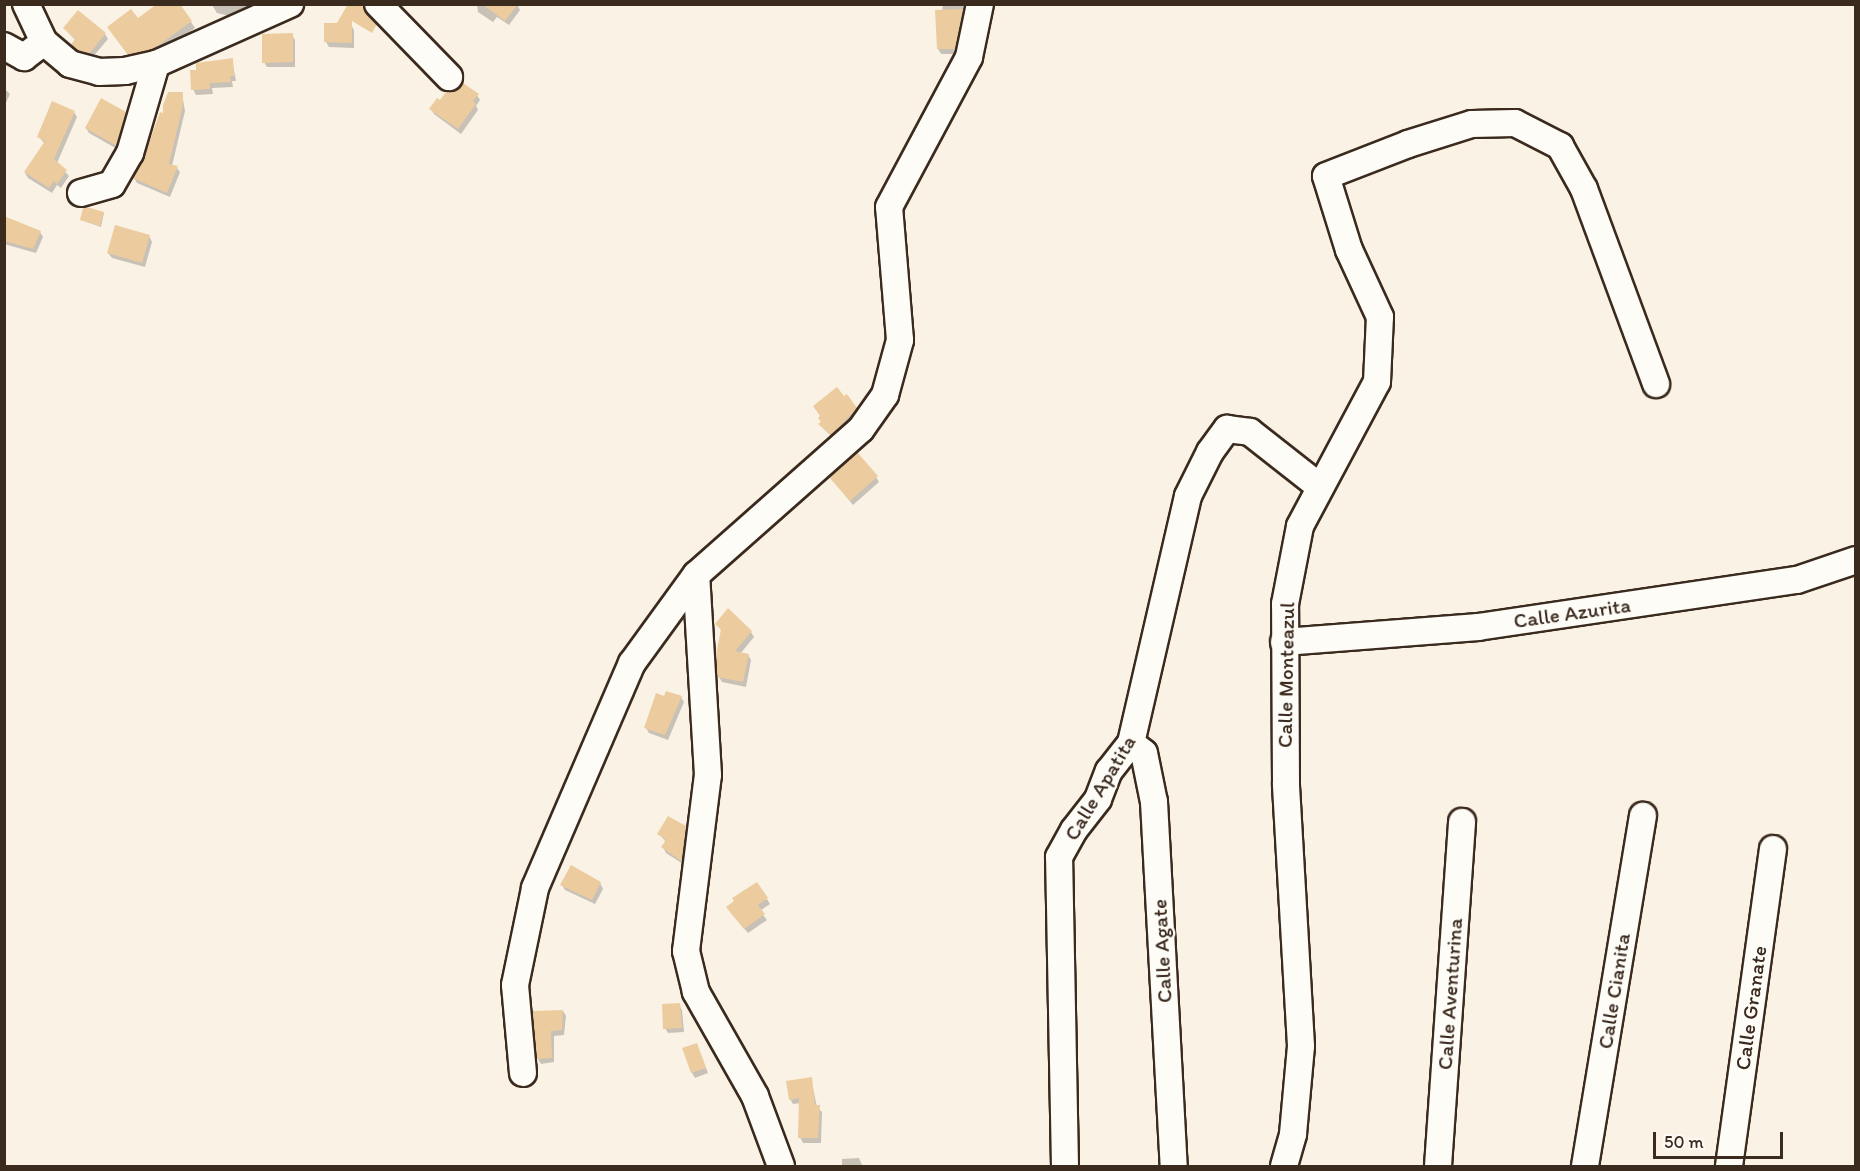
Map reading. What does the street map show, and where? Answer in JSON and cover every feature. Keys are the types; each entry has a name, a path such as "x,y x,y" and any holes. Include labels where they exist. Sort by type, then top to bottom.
{"street":[{"path":"26,4 44,42 70,64 99,72 126,71 156,64 290,4"},
{"path":"378,4 449,76"},
{"path":"523,1073 515,985 535,888 632,663 696,575 861,429 885,395 900,340 889,207 969,57 980,4"},
{"path":"4,46 24,57 44,42"},
{"path":"81,193 112,184 130,153 156,64"},
{"name":"Calle Monteazul","path":"1284,1167 1293,1134 1301,1046 1286,783 1285,604 1300,526 1377,382 1380,317 1349,250 1326,176 1408,144 1472,124 1515,123 1560,146 1584,189 1656,384"},
{"name":"Calle Apatita","path":"1065,1167 1059,857 1074,830 1098,799 1109,771 1131,743 1188,496 1209,452 1227,429 1250,432 1320,487"},
{"name":"Calle Azurita","path":"1284,642 1490,625 1797,580 1856,560"},
{"path":"696,575 708,775 687,951 696,992 755,1096 781,1167"},
{"name":"Calle Agate","path":"1131,743 1144,753 1154,802 1174,1167"},
{"name":"Calle Cianita","path":"1585,1167 1643,816"},
{"name":"Calle Aventurina","path":"1438,1167 1462,822"},
{"name":"Calle Granate","path":"1729,1167 1773,849"}],"building":[{"path":"157,4 180,4 192,21 152,50 128,55 107,27 131,9 138,18"},
{"path":"348,4 363,4 367,14 377,24 372,33 352,21 352,43 324,42 324,23 337,23"},
{"path":"482,4 518,4 505,21"},
{"path":"963,9 955,49 937,49 935,10"},
{"path":"78,10 106,33 89,54 71,45 75,39 63,28"},
{"path":"293,33 293,62 262,63 262,34"},
{"path":"233,58 234,76 230,76 231,82 210,83 210,89 191,90 190,70 196,70 196,63"},
{"path":"463,83 479,94 473,101 476,104 458,129 429,109 437,98 440,100 446,92 453,91"},
{"path":"168,92 183,92 183,105 169,164 178,166 167,193 133,178 144,157 160,112 163,113 163,105"},
{"path":"101,98 126,112 117,146 85,128"},
{"path":"52,101 75,111 54,159 67,170 57,184 54,181 49,188 24,172 45,141 37,137"},
{"path":"83,208 104,212 100,226 80,220"},
{"path":"4,216 41,231 33,249 4,241"},
{"path":"115,225 150,235 142,263 107,253"},
{"path":"837,387 844,396 847,394 857,408 831,435 818,424 821,422 818,418 820,416 813,406"},
{"path":"857,452 878,476 850,501 829,477"},
{"path":"728,608 752,631 735,651 749,654 743,682 717,677 716,655 721,629 715,624"},
{"path":"666,691 682,696 665,735 644,728 656,693 664,696"},
{"path":"668,816 686,826 681,861 661,847 666,840 657,834"},
{"path":"571,865 601,882 592,900 560,885"},
{"path":"757,882 768,898 758,905 765,914 744,929 726,907 734,901 732,898"},
{"path":"680,1003 682,1028 663,1029 662,1004"},
{"path":"563,1010 562,1030 551,1031 552,1058 537,1059 532,1011"},
{"path":"697,1043 706,1068 691,1073 682,1048"},
{"path":"812,1077 815,1105 820,1105 818,1138 798,1138 799,1098 789,1100 786,1081"}]}
